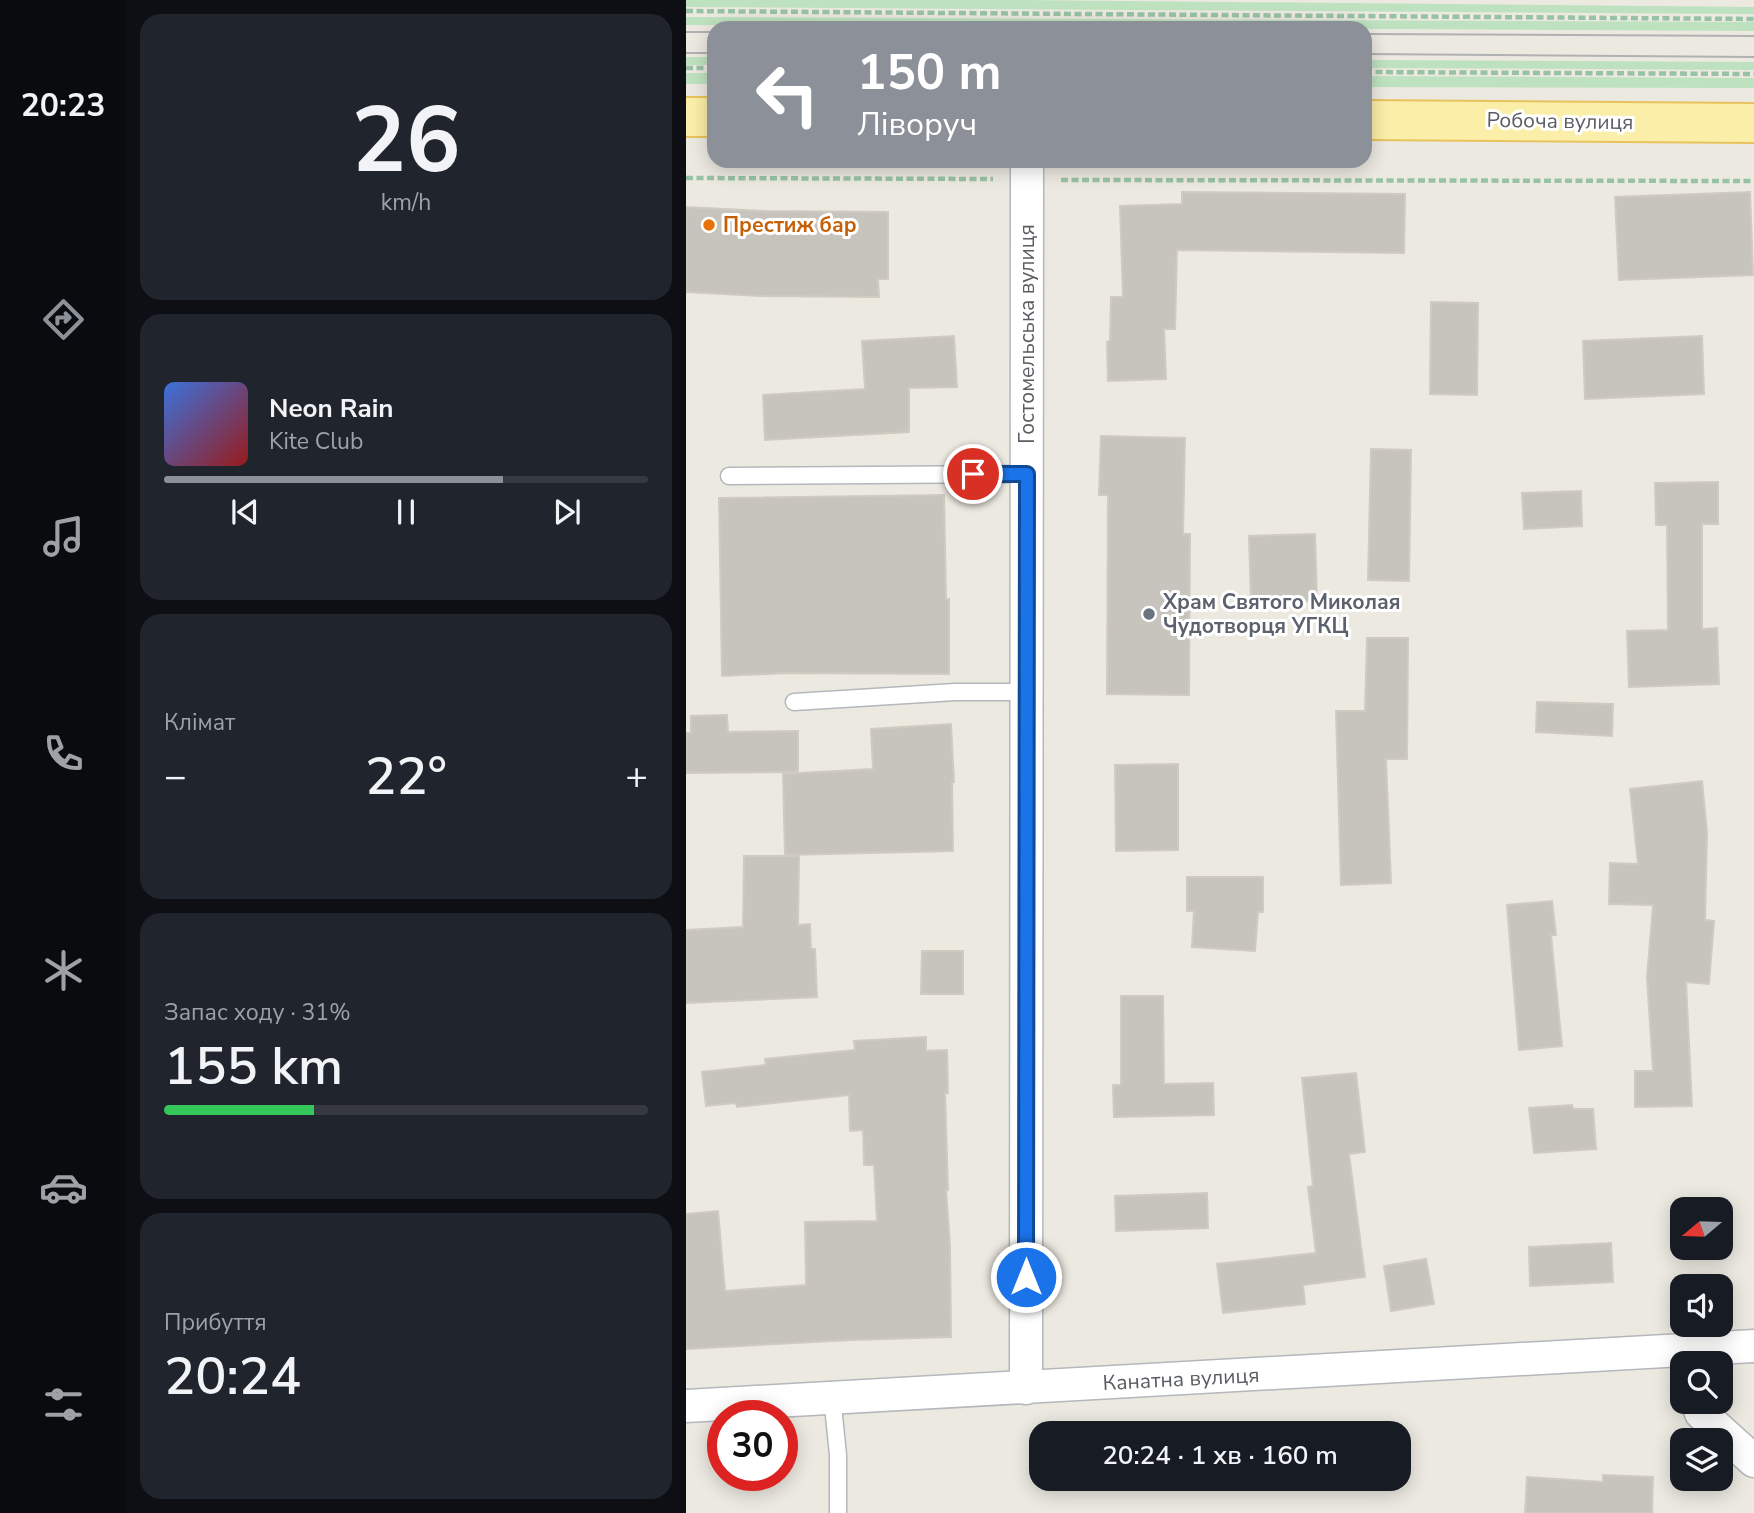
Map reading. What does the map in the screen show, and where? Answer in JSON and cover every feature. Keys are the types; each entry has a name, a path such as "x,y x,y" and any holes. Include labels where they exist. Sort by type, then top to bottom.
{"main road":[{"path":"686,117 707,117"},
{"name":"Робоча вулиця","path":"1372,120 1754,123"}],"street":[{"name":"Гостомельська вулиця","path":"1026,1388 1027,170"},
{"name":"Канатна вулиця","path":"1723,1351 1754,1346"},
{"name":"Канатна вулиця","path":"686,1406 832,1396 1670,1358"},
{"path":"1702,1414 1754,1461"}],"lane":[{"path":"729,476 1027,474"},
{"path":"794,702 955,692 1027,692"},
{"path":"832,1396 838,1455 838,1513"}],"path":[{"path":"686,11 1754,19"},
{"path":"686,68 707,68"},
{"path":"1372,72 1754,74"},
{"path":"686,178 1027,170 1754,181"}],"green space":[{"path":"686,0 1022,0 1754,7 1754,14 686,7"},
{"path":"686,17 1754,22 1754,31 1372,29 1372,21 707,21 707,25 686,25"},
{"path":"686,57 707,57 707,65 686,65"},
{"path":"1372,60 1754,62 1754,70 1372,68"},
{"path":"686,73 707,73 707,84 686,84"},
{"path":"1372,76 1754,78 1754,88 1372,87"}],"building":[{"path":"1182,192 1405,194 1404,253 1177,250 1175,329 1164,329 1166,379 1108,381 1107,342 1110,341 1111,297 1123,297 1120,206 1182,204"},
{"path":"1750,192 1753,275 1619,280 1615,197"},
{"path":"686,207 888,212 888,279 878,279 879,297 686,292"},
{"path":"1431,302 1478,303 1477,395 1430,394"},
{"path":"954,336 957,387 909,388 909,432 765,440 763,395 865,389 862,341"},
{"path":"1702,336 1704,394 1585,399 1583,341"},
{"name":"Храм Святого Миколая Чудотворця УГКЦ","path":"1101,436 1185,438 1183,534 1190,534 1189,695 1107,694 1108,495 1099,495"},
{"path":"1371,449 1411,450 1409,581 1368,580"},
{"path":"1718,482 1718,524 1702,524 1702,629 1717,628 1719,684 1629,687 1627,631 1668,630 1667,525 1656,525 1655,483"},
{"path":"1581,491 1582,526 1524,529 1522,493"},
{"path":"944,495 949,674 786,673 722,676 719,498"},
{"path":"1315,534 1317,601 1251,602 1249,536"},
{"path":"1367,638 1408,638 1407,759 1386,759 1391,883 1341,885 1336,711 1365,711"},
{"path":"1537,702 1613,704 1612,736 1536,732"},
{"path":"727,715 728,732 798,731 798,772 686,773 686,733 691,733 691,716"},
{"path":"951,724 953,851 785,855 783,774 873,769 871,729"},
{"path":"1178,764 1178,850 1116,851 1115,765"},
{"path":"1702,781 1707,832 1705,920 1714,921 1709,984 1686,982 1692,1106 1635,1107 1635,1071 1653,1071 1647,977 1653,905 1609,904 1610,863 1638,864 1630,789"},
{"path":"744,856 799,856 798,925 810,924 811,949 815,949 817,997 686,1003 686,930 743,927"},
{"path":"1187,877 1263,877 1263,912 1258,912 1255,951 1192,947 1194,911 1187,911"},
{"path":"1552,901 1556,935 1551,935 1562,1046 1519,1050 1507,905"},
{"path":"922,951 963,951 963,994 921,994"},
{"path":"1121,996 1163,996 1164,1084 1213,1083 1214,1115 1114,1117 1113,1085 1121,1085"},
{"path":"926,1037 926,1051 947,1050 946,1190 951,1337 686,1349 686,1214 718,1211 725,1291 806,1285 805,1222 877,1221 874,1165 864,1165 863,1130 850,1131 849,1095 737,1107 736,1103 706,1106 702,1072 766,1065 765,1059 855,1050 854,1041"},
{"path":"1356,1073 1365,1152 1349,1154 1365,1277 1303,1285 1305,1304 1223,1313 1217,1264 1316,1253 1308,1187 1313,1186 1302,1078"},
{"path":"1572,1105 1573,1109 1593,1109 1596,1149 1534,1153 1529,1108"},
{"path":"1207,1193 1208,1228 1116,1231 1115,1196"},
{"path":"1611,1243 1613,1282 1530,1286 1529,1247"},
{"path":"1426,1259 1434,1304 1391,1311 1384,1266"},
{"path":"1603,1475 1653,1477 1652,1513 1525,1513 1527,1477 1603,1482"}],"tram line":[{"path":"686,32 707,32"},
{"path":"1372,34 1754,36"},
{"path":"686,53 707,53"},
{"path":"1372,54 1754,57"}],"place":[{"name":"Престиж бар","path":"709,225"},
{"name":"Храм Святого Миколая Чудотворця УГКЦ","path":"1149,614"}],"route":[{"path":"973,474 1027,474 1026,1277"}]}
